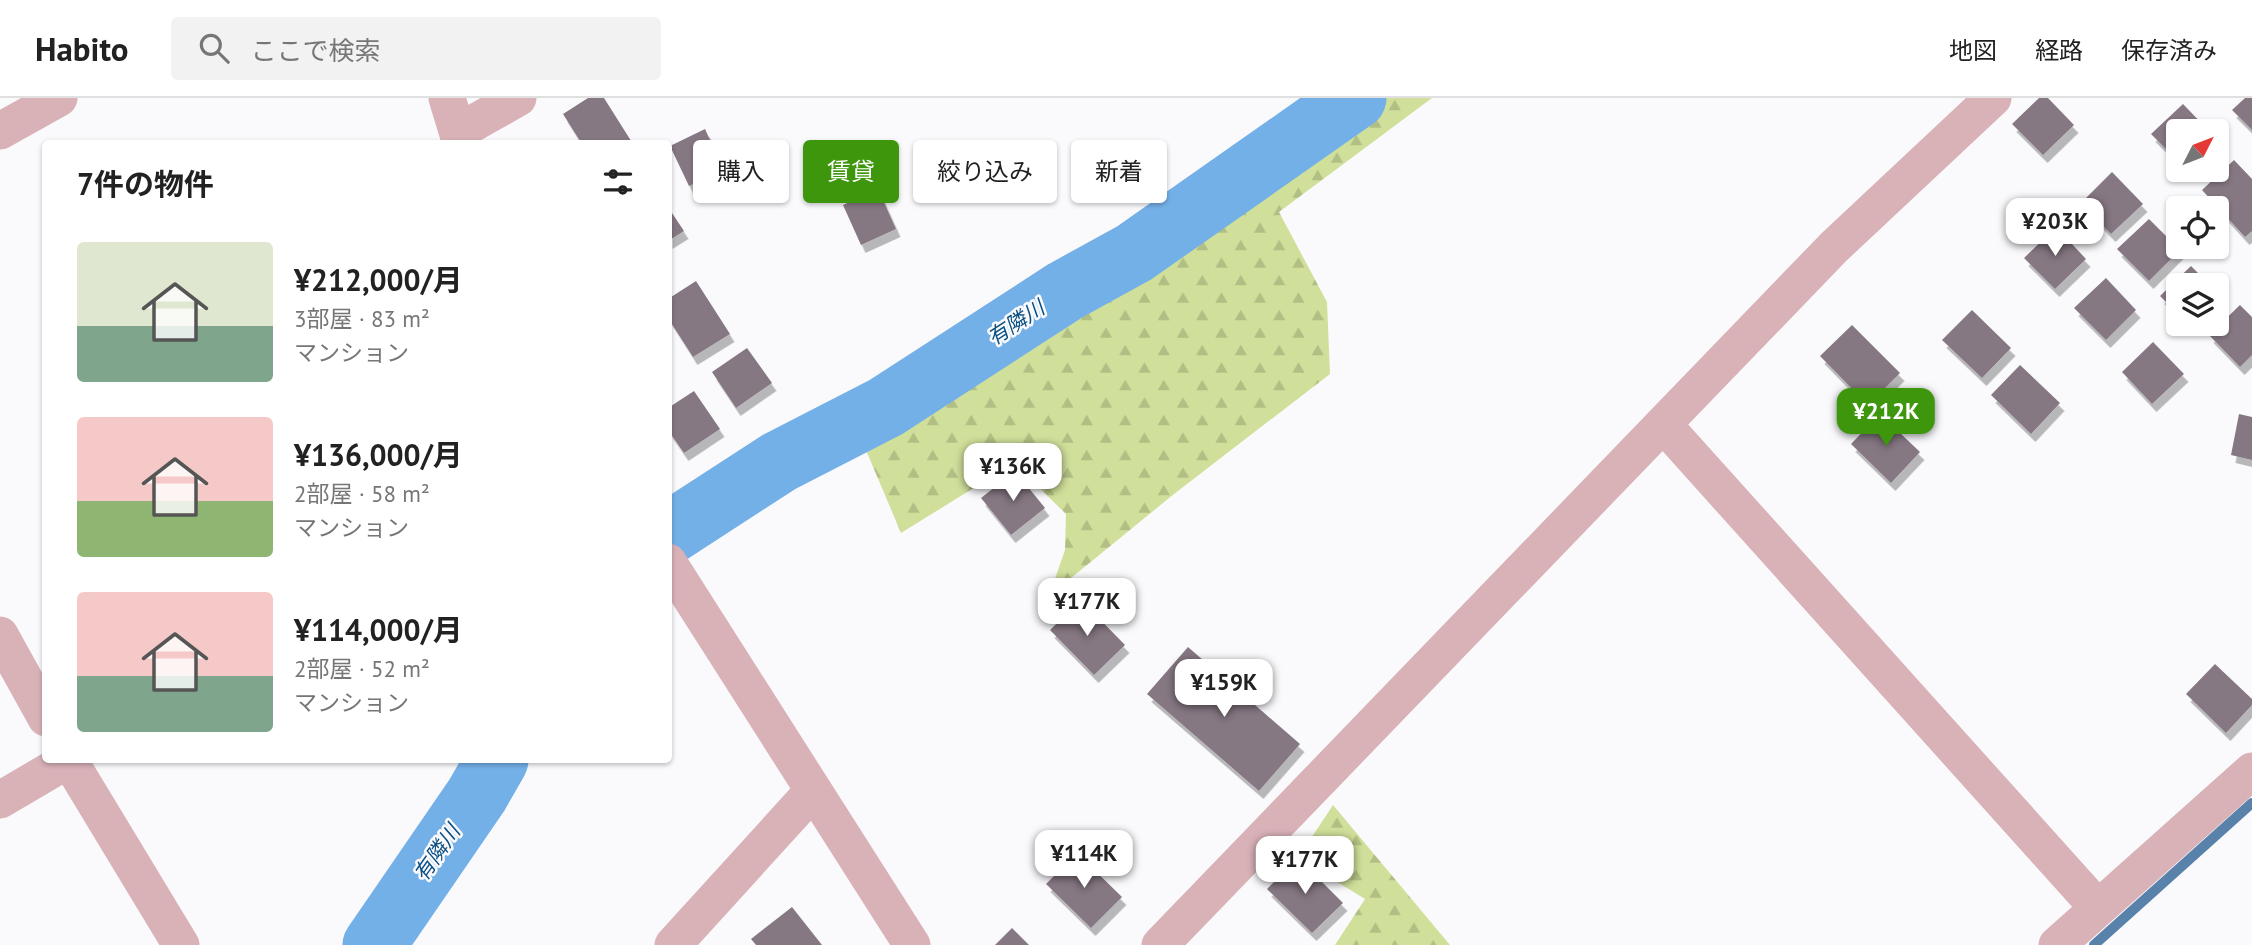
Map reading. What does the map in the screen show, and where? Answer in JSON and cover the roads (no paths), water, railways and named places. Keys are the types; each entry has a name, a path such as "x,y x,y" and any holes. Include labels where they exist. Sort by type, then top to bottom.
{"street":[{"path":"0,131 59,98"},
{"path":"455,124 519,98"},
{"path":"1160,945 1834,247 1993,98"},
{"path":"1663,424 2098,908"},
{"path":"672,568 912,945"},
{"path":"0,635 42,711"},
{"path":"0,800 63,763"},
{"path":"70,763 181,945"},
{"path":"2057,945 2252,771"},
{"path":"673,945 813,791"}],"waterway":[{"name":"有隣川","path":"672,531 779,462 886,407 1065,291 1134,253 1355,98"},
{"name":"有隣川","path":"374,945 477,795 495,763"},
{"path":"2094,945 2252,803"}]}
